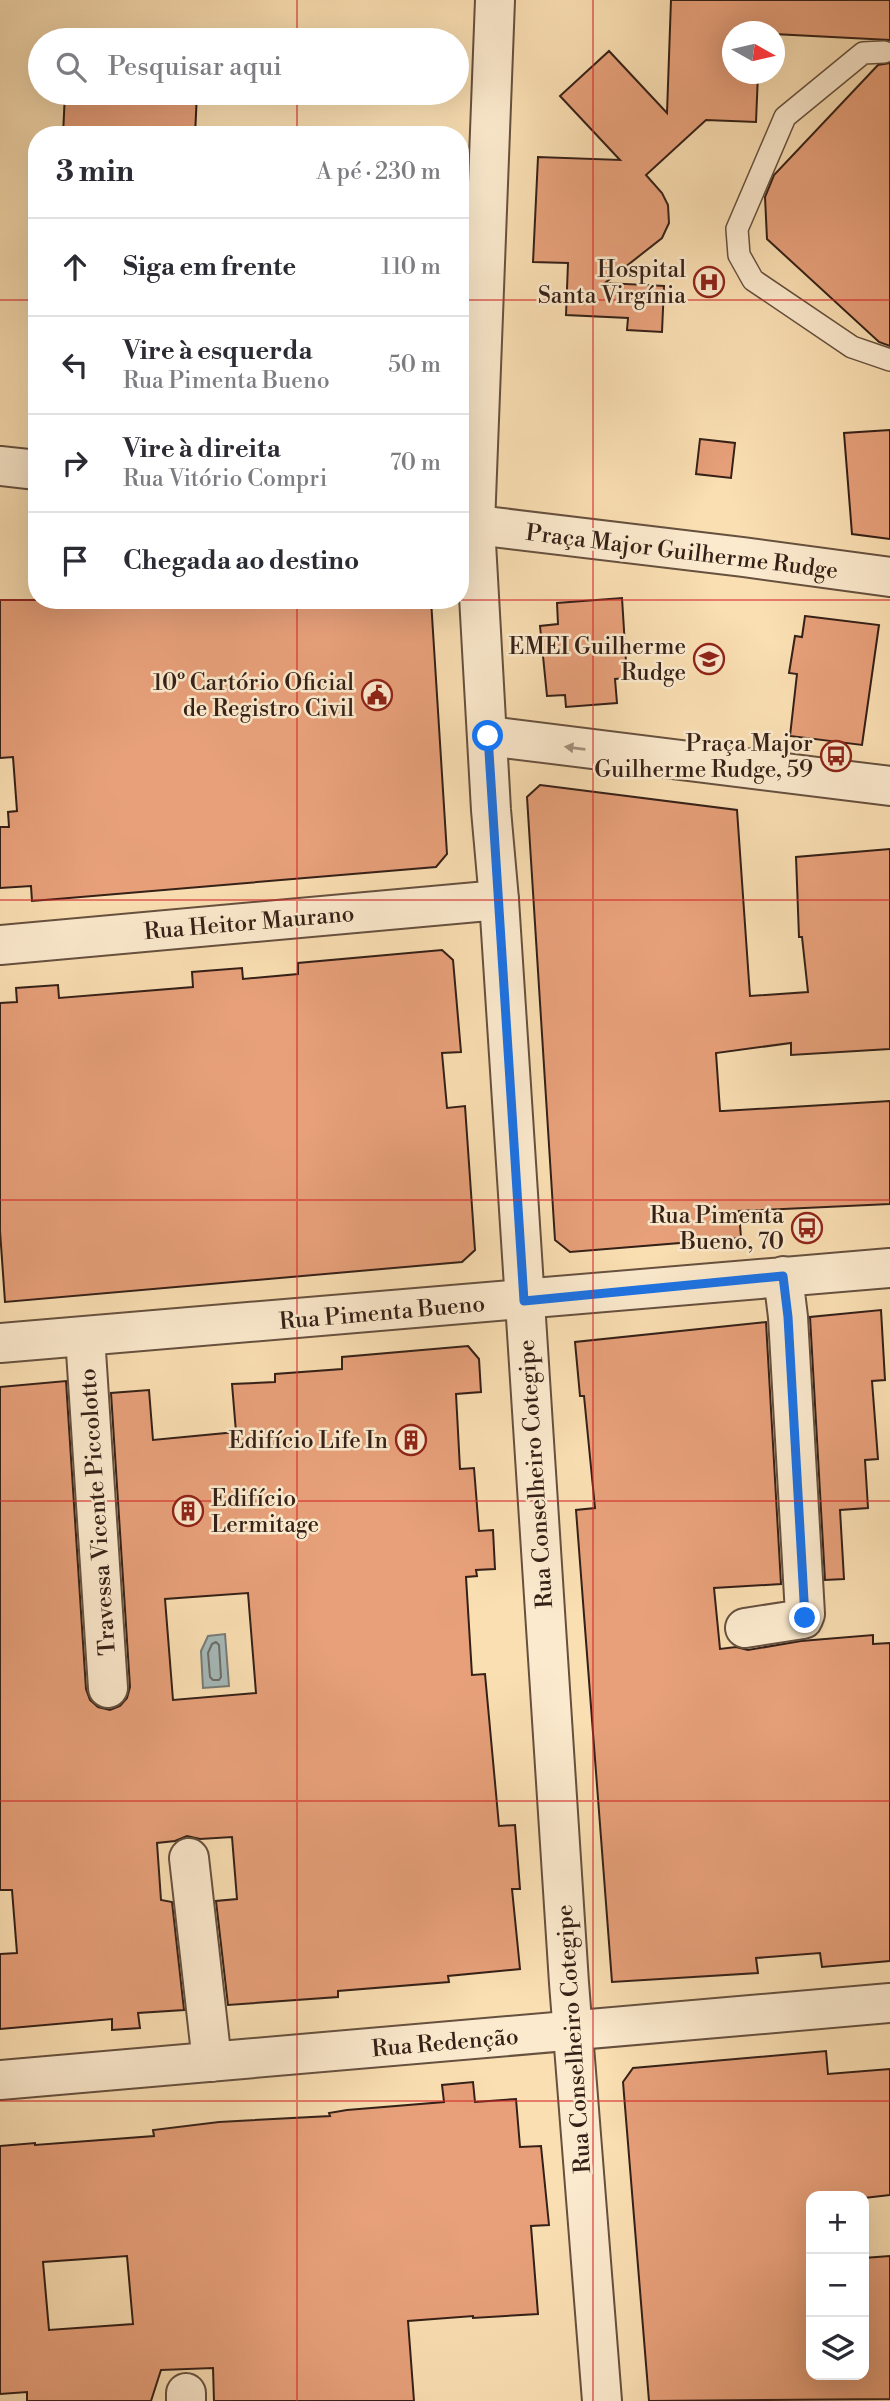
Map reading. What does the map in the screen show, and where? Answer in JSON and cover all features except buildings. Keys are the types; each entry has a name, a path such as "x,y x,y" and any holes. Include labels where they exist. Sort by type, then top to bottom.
{"street":[{"name":"Rua Conselheiro Cotegipe","path":"469,505 495,0"},
{"path":"0,466 28,469"},
{"name":"Praça Major Guilherme Rudge","path":"469,524 743,556 890,577"},
{"name":"Rua Conselheiro Cotegipe","path":"469,535 488,736 572,2031 602,2401"},
{"path":"488,736 890,786"},
{"name":"Rua Heitor Maurano","path":"0,945 499,900"},
{"name":"Rua Pimenta Bueno","path":"0,1343 524,1301 890,1268"},
{"path":"745,1628 803,1619 805,1614 788,1317 783,1276"},
{"name":"Travessa Vicente Piccolotto","path":"85,1336 108,1688"},
{"path":"189,1858 212,2062"},
{"name":"Rua Redenção","path":"0,2080 890,2003"}],"lane":[{"path":"884,51 863,53 785,117 737,229 739,256 753,280 852,347 890,360"}],"water":[{"path":"225,1634 229,1686 203,1688 201,1651 208,1636"}],"place":[{"name":"Hospital Santa Virgínia","path":"709,282"},
{"name":"EMEI Guilherme Rudge","path":"709,659"},
{"name":"10º Cartório Oficial de Registro Civil","path":"377,695"},
{"name":"Praça Major Guilherme Rudge, 59","path":"836,756"},
{"name":"Rua Pimenta Bueno, 70","path":"807,1228"},
{"name":"Edifício Life In","path":"411,1440"},
{"name":"Edifício Lermitage","path":"188,1511"}],"route":[{"path":"488,736 524,1301 783,1276 788,1317 805,1618"}]}
